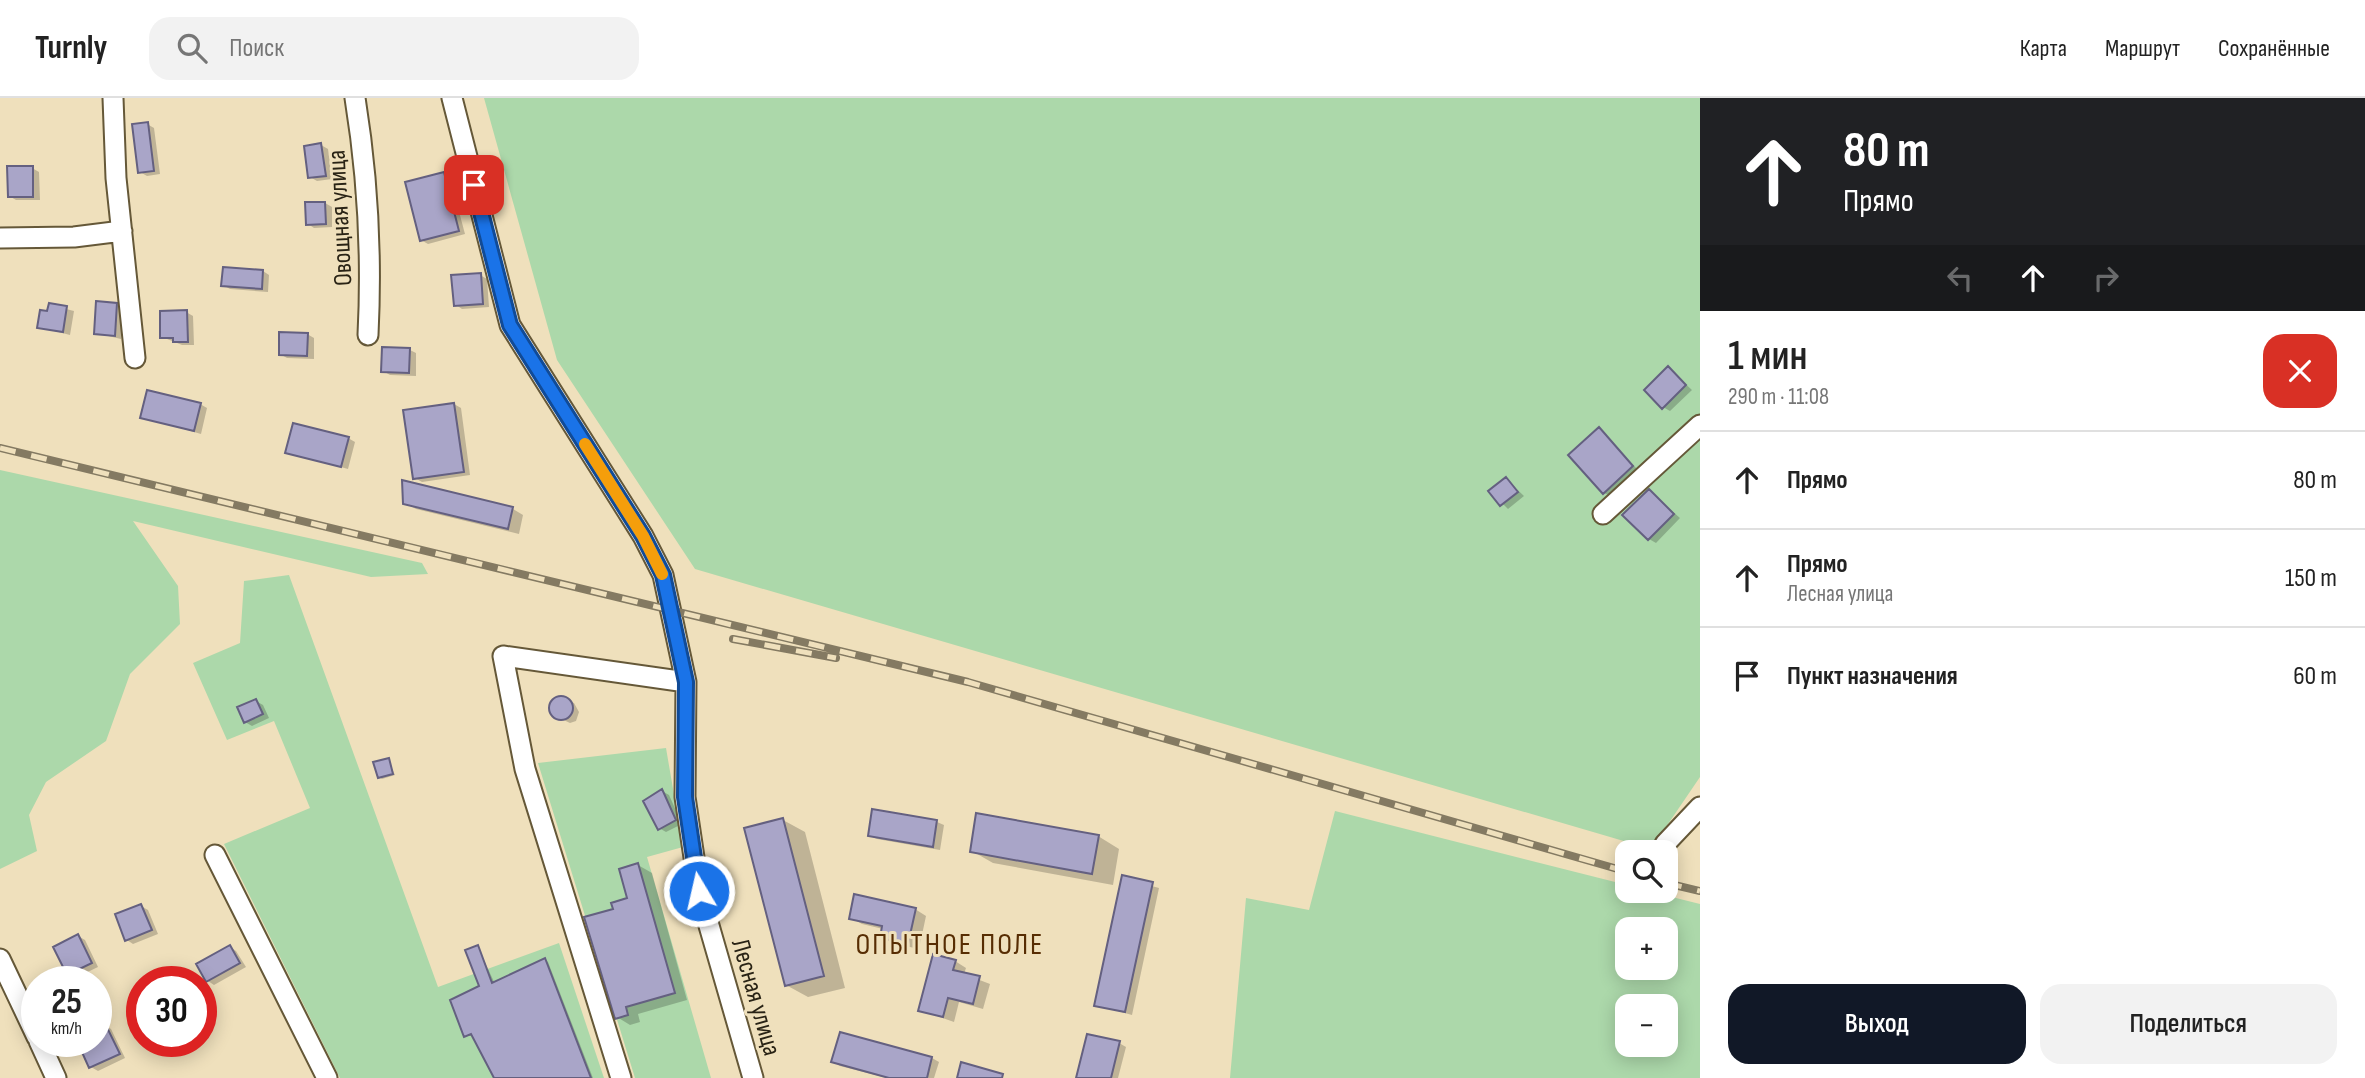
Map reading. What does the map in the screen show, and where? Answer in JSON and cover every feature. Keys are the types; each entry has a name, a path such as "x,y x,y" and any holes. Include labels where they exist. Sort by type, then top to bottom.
{"street":[{"path":"113,98 122,231 135,358"},
{"name":"Овощная улица","path":"355,98 368,193 371,265 368,335"},
{"name":"Лесная улица","path":"452,98 510,325 643,536 663,575 686,682 685,797 699,891 753,1078"},
{"path":"0,238 74,237 122,231"},
{"path":"1603,514 1700,425"},
{"path":"621,1078 525,769 503,656 686,682"},
{"path":"1669,840 1700,807"},
{"path":"215,855 327,1078"},
{"path":"0,959 21,1003"},
{"path":"47,1057 57,1078"}],"green space":[{"path":"484,98 1700,98 1700,777 1657,840 1620,840 695,569 557,360"},
{"path":"0,470 422,563 428,574 371,577 133,521 178,586 180,624 130,674 106,741 46,782 29,815 37,851 0,869"},
{"path":"289,575 438,987 559,943 604,1078 340,1078 224,844 310,808 274,721 227,740 193,663 240,643 244,581"},
{"path":"666,748 683,847 647,857 711,1078 635,1078 538,763"},
{"path":"1335,811 1615,882 1615,903 1678,903 1678,898 1700,904 1700,1078 1230,1078 1246,898 1309,910"}],"building":[{"path":"148,122 154,171 138,173 132,124"},
{"path":"321,143 326,176 308,178 304,146"},
{"path":"7,166 33,166 33,197 8,197"},
{"path":"444,172 459,231 420,241 405,182"},
{"path":"305,202 325,202 326,224 306,225"},
{"path":"223,267 263,270 262,289 221,286"},
{"path":"481,273 483,304 454,306 451,275"},
{"path":"96,301 117,303 115,336 94,334"},
{"path":"49,303 67,306 63,332 37,328 40,310 47,311"},
{"path":"187,310 188,342 173,342 173,338 160,338 160,311"},
{"path":"279,332 308,333 307,356 279,355"},
{"path":"382,347 410,348 409,373 381,372"},
{"path":"1668,366 1686,385 1662,409 1644,390"},
{"path":"147,390 201,403 194,431 140,418"},
{"path":"454,403 464,472 413,479 403,410"},
{"path":"293,423 349,437 341,467 285,453"},
{"path":"1599,427 1633,466 1603,494 1568,455"},
{"path":"1506,477 1518,492 1500,506 1488,491"},
{"path":"402,480 513,507 508,529 403,504"},
{"path":"1649,489 1674,514 1648,540 1622,515"},
{"path":"561,696 570,699 573,708 570,717 561,720 552,717 549,708 552,699"},
{"path":"256,699 263,714 244,723 237,707"},
{"path":"389,758 393,774 378,778 373,762"},
{"path":"662,789 676,820 658,830 643,801"},
{"path":"872,809 937,820 933,847 868,836"},
{"path":"976,813 1099,835 1092,874 970,852"},
{"path":"783,818 824,976 785,986 744,828"},
{"path":"638,863 675,993 626,1007 628,1015 615,1019 584,917 613,909 611,903 627,898 619,869"},
{"path":"1122,875 1153,882 1125,1012 1094,1006"},
{"path":"854,894 916,908 908,944 880,938 882,926 849,919"},
{"path":"141,904 152,930 125,941 115,914"},
{"path":"78,934 92,963 86,966 62,966 53,947"},
{"path":"230,945 240,963 217,976 217,966 196,964"},
{"path":"478,945 492,983 545,958 591,1078 494,1078 471,1034 464,1037 450,1000 479,986 465,950"},
{"path":"933,954 956,960 953,970 980,976 973,1004 948,998 943,1017 918,1011"},
{"path":"840,1032 932,1057 927,1078 889,1078 831,1062"},
{"path":"1087,1034 1120,1041 1111,1078 1076,1078"},
{"path":"112,1038 120,1054 89,1068 84,1057 112,1057"},
{"path":"961,1062 1003,1074 1002,1078 957,1078"}],"railway":[{"path":"0,448 968,682 1615,868"},
{"path":"733,639 836,658"},
{"path":"1678,886 1700,891"}],"slow traffic":[{"path":"585,444 643,536 662,574"}],"district":[{"name":"ОПЫТНОЕ ПОЛЕ","path":"950,944"}],"route":[{"path":"474,185 510,325 643,536 663,575 686,682 685,797 699,891"}]}
